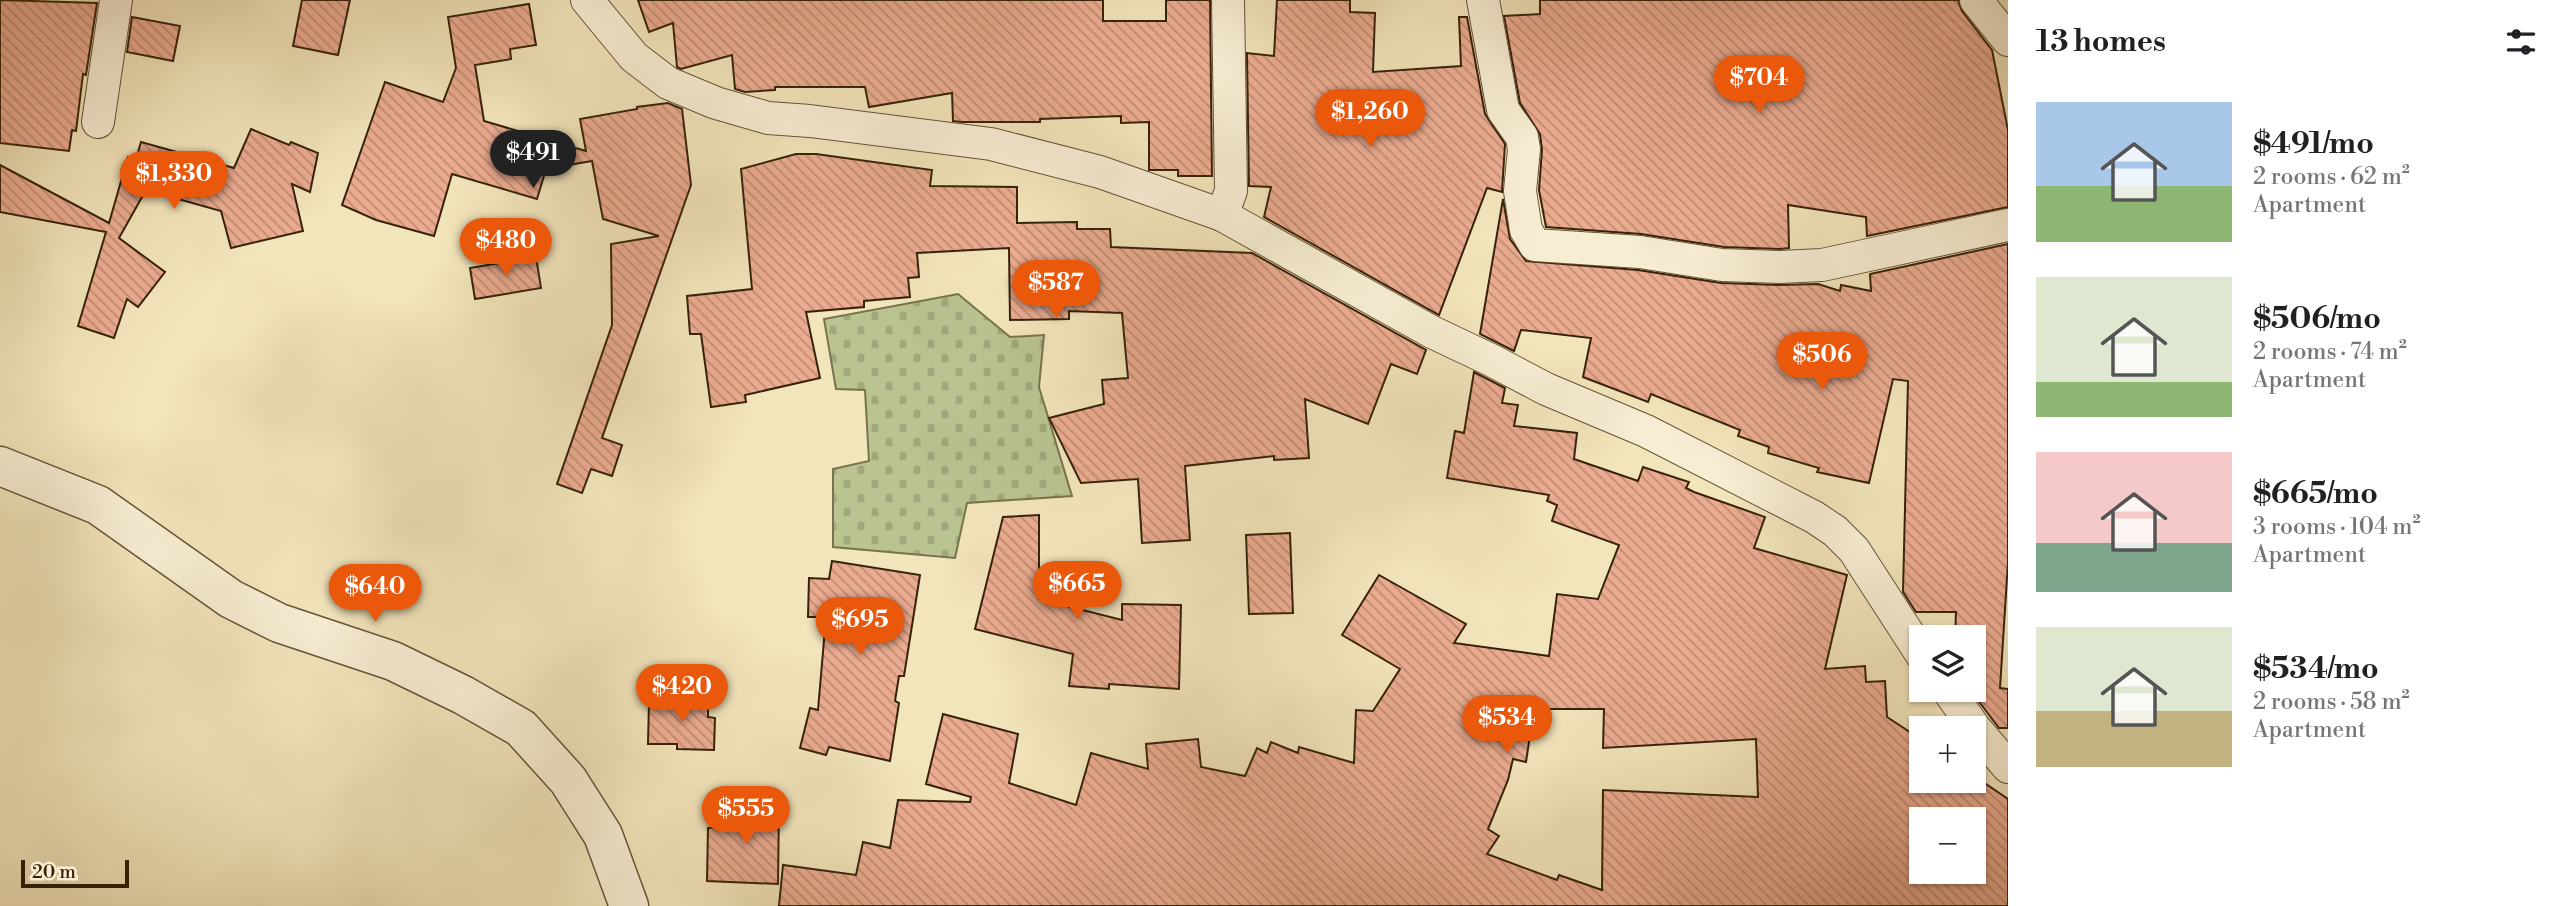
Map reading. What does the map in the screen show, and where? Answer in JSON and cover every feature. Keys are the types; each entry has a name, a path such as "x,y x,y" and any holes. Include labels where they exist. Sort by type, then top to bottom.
{"street":[{"path":"98,122 116,0"},
{"path":"587,0 634,57 668,83 716,103 768,118 991,144 1100,172 1222,215 1432,332 1546,389 1646,431 1814,517 1835,531 1854,550 1909,634"},
{"path":"1222,215 1231,191 1228,0"},
{"path":"1483,0 1503,110 1522,137 1524,149 1520,191 1526,230 1535,244 1640,252 1721,265 1780,267 1834,262 2008,225"},
{"path":"1976,0 2008,40"},
{"path":"0,466 98,505 231,599 279,624 393,661 463,695 521,728 568,780 603,835 629,906"},
{"path":"1956,702 2008,767"}],"green space":[{"path":"958,294 1010,337 1044,335 1039,387 1072,496 967,503 955,558 833,547 833,469 869,461 865,390 836,389 824,319"}],"building":[{"path":"0,0 97,3 86,75 83,74 76,131 72,130 69,151 0,143"},
{"path":"302,0 350,0 338,55 293,46"},
{"path":"638,0 1103,0 1103,21 1166,21 1166,0 1210,0 1212,176 1178,176 1178,170 1149,170 1149,122 1121,123 1121,116 1040,119 1040,122 962,122 953,121 952,93 869,107 865,87 775,87 775,90 745,92 735,89 732,55 681,69 677,67 673,23 649,32"},
{"path":"1277,0 1350,0 1350,12 1375,13 1373,72 1461,66 1459,17 1467,17 1485,114 1505,144 1502,192 1487,188 1439,315 1264,217 1271,187 1249,186 1247,53 1274,56"},
{"path":"1540,0 1958,0 1962,11 1992,50 2008,130 2008,207 1867,236 1866,217 1788,205 1789,248 1780,249 1724,247 1641,234 1546,227 1539,190 1542,150 1540,134 1520,103 1504,16 1540,14"},
{"path":"529,4 536,45 510,49 511,59 475,65 484,121 586,151 580,119 668,103 682,109 691,185 602,438 622,445 612,476 591,469 582,493 557,484 612,325 611,244 659,236 603,219 592,161 546,169 537,199 452,174 434,236 376,220 342,205 385,82 443,102 456,68 448,17"},
{"path":"132,17 180,26 173,61 127,52"},
{"path":"251,129 289,145 291,142 318,153 310,192 292,184 303,231 231,248 221,211 146,190 119,238 165,272 138,307 127,299 114,338 78,326 106,232 0,212 0,165 109,223 128,157 136,159 141,142 234,168"},
{"path":"796,154 816,154 932,170 930,186 1017,187 1017,223 1077,222 1077,229 1110,229 1111,247 1252,253 1426,350 1417,374 1391,364 1368,424 1305,399 1309,458 1274,460 1274,456 1185,466 1190,540 1142,543 1138,479 1081,483 1049,418 1104,404 1102,380 1128,378 1122,313 1069,311 1069,319 1010,320 1009,248 917,253 919,277 908,278 910,297 864,301 864,307 806,312 820,378 745,395 746,402 711,407 701,334 690,334 687,296 752,289 741,169"},
{"path":"1503,199 1510,239 1526,261 1638,270 1721,283 1818,284 1840,291 1841,285 1871,291 1870,274 2008,244 2008,562 2000,688 2008,689 2008,728 1999,728 1979,702 1986,702 1986,625 1955,625 1956,612 1916,612 1903,592 1908,381 1893,379 1869,483 1817,472 1819,468 1768,453 1769,447 1738,436 1740,430 1651,394 1648,402 1583,377 1591,338 1521,330 1514,351 1480,334"},
{"path":"536,257 541,288 475,299 470,268"},
{"path":"1474,372 1505,388 1502,403 1518,405 1514,426 1577,433 1574,459 1638,481 1643,467 1689,482 1686,488 1694,492 1765,517 1754,548 1847,575 1825,669 1865,666 1866,682 1885,681 1887,717 1909,731 1909,793 1986,793 1986,784 2008,799 2008,906 779,906 783,865 856,875 863,842 890,848 898,800 970,802 971,797 926,784 943,714 1018,734 1009,783 1076,805 1091,753 1148,769 1146,744 1198,739 1201,767 1245,776 1257,748 1267,753 1271,742 1298,753 1299,747 1354,763 1356,710 1373,711 1400,669 1342,635 1379,575 1466,624 1454,643 1549,656 1557,594 1598,599 1619,545 1552,521 1557,505 1547,501 1549,495 1447,478 1455,431 1464,433","holes":["1534,709 1604,709 1603,748 1756,739 1758,797 1603,790 1602,890 1559,875 1557,880 1487,854 1499,836 1488,829 1508,780 1513,759 1526,762"]},
{"path":"1039,515 1039,599 1122,620 1122,604 1181,605 1179,689 1109,684 1109,689 1069,686 1073,654 975,629 1003,517"},
{"path":"1290,533 1293,613 1249,614 1246,535"},
{"path":"832,561 920,575 904,676 899,676 895,701 899,703 890,761 829,747 826,755 800,748 810,708 818,710 826,617 808,617 809,578 829,579"},
{"path":"678,698 708,698 708,717 715,718 714,750 677,749 677,744 648,744 649,701 678,702"},
{"path":"779,803 778,884 707,881 708,828 727,827 727,805"}]}
